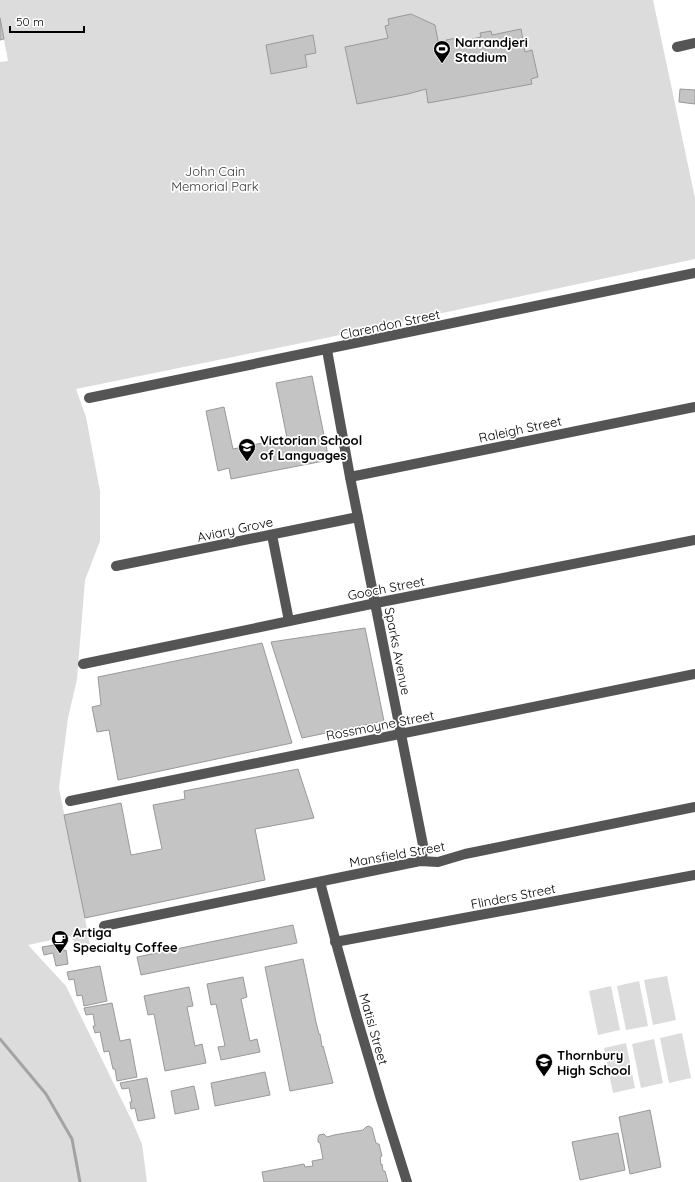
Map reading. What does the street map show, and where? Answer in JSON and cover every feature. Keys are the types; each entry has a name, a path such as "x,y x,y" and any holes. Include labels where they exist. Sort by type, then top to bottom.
{"street":[{"path":"677,47 695,43"},
{"name":"Clarendon Street","path":"89,398 695,273"},
{"name":"Sparks Avenue","path":"327,350 350,477 424,850 420,862"},
{"name":"Raleigh Street","path":"350,477 695,407"},
{"name":"Aviary Grove","path":"116,566 358,517"},
{"path":"272,535 289,621"},
{"name":"Gooch Street","path":"83,664 289,621 695,540"},
{"name":"Rossmoyne Street","path":"70,801 695,674"},
{"name":"Mansfield Street","path":"104,926 420,862 438,862 465,854 695,807"},
{"name":"Flinders Street","path":"335,942 695,874"},
{"name":"Matisi Street","path":"320,882 335,942 384,1111 407,1182"}],"green space":[{"name":"John Cain Memorial Park","path":"0,0 653,0 695,198 695,259 321,339 76,389 86,417 100,491 100,541 85,580 77,679 68,718 59,788 90,944 78,947 70,936 28,945 66,986 142,1144 147,1182 0,1182 0,62 8,61 0,18"},
{"path":"667,976 676,1020 653,1025 644,980"},
{"path":"639,981 648,1026 626,1030 617,986"},
{"path":"611,986 620,1030 598,1035 589,991"},
{"path":"682,1033 691,1078 669,1083 660,1038"},
{"path":"654,1039 663,1083 641,1088 632,1044"},
{"path":"626,1043 635,1088 613,1093 604,1048"}],"building":[{"name":"Narrandjeri Stadium","path":"411,14 435,25 439,46 447,44 446,40 457,38 458,42 481,37 480,33 491,31 492,35 521,29 525,52 532,50 538,77 531,79 532,84 428,103 426,89 357,104 345,47 388,38 385,26 389,25 388,19"},
{"path":"0,18 4,39 0,40"},
{"path":"313,35 316,53 305,55 307,67 271,74 266,45"},
{"path":"680,89 695,90 695,104 679,102"},
{"path":"312,376 329,460 231,479 229,468 218,471 206,411 224,407 233,449 287,438 276,383"},
{"path":"365,628 384,721 302,738 271,642"},
{"path":"262,643 292,743 118,780 109,730 97,732 92,707 101,705 98,677"},
{"path":"298,769 314,818 255,829 265,880 85,918 64,815 121,803 131,855 162,849 153,805 185,799 184,791"},
{"path":"293,925 297,943 141,975 137,957"},
{"name":"Artiga Specialty Coffee","path":"62,941 64,951 66,950 68,964 56,966 53,953 44,955 42,947 54,945 53,942"},
{"path":"303,959 322,1047 323,1046 333,1083 290,1091 265,967"},
{"path":"100,966 107,1001 84,1006 82,995 77,996 74,979 69,980 67,972"},
{"path":"243,977 247,997 241,999 250,1041 257,1039 260,1052 221,1060 218,1047 225,1046 216,1004 211,1005 207,984"},
{"path":"189,987 193,1006 187,1007 195,1046 202,1044 206,1063 165,1071 154,1014 148,1015 144,996"},
{"path":"112,1003 120,1041 130,1039 137,1077 117,1081 109,1051 104,1052 100,1032 95,1033 93,1026 95,1026 93,1014 86,1015 84,1008"},
{"path":"265,1072 270,1095 215,1106 211,1083"},
{"path":"147,1078 155,1118 138,1121 135,1108 131,1109 130,1102 132,1102 129,1088 122,1089 120,1083"},
{"path":"194,1086 199,1109 175,1114 171,1091"},
{"path":"650,1110 661,1167 630,1174 619,1117"},
{"path":"369,1126 372,1128 376,1143 379,1144 382,1156 380,1157 381,1165 382,1164 383,1171 385,1171 388,1182 264,1182 262,1172 304,1164 305,1167 313,1166 312,1161 323,1159 320,1143 318,1142 319,1135 324,1134 327,1137 363,1130"},
{"path":"618,1133 625,1170 580,1180 572,1142"}],"waterway":[{"path":"0,1039 46,1094 72,1139 80,1182"}],"place":[{"name":"Narrandjeri Stadium","path":"442,64"},
{"name":"Victorian School of Languages","path":"247,462"},
{"name":"Artiga Specialty Coffee","path":"60,954"},
{"name":"Thornbury High School","path":"544,1077"}]}
